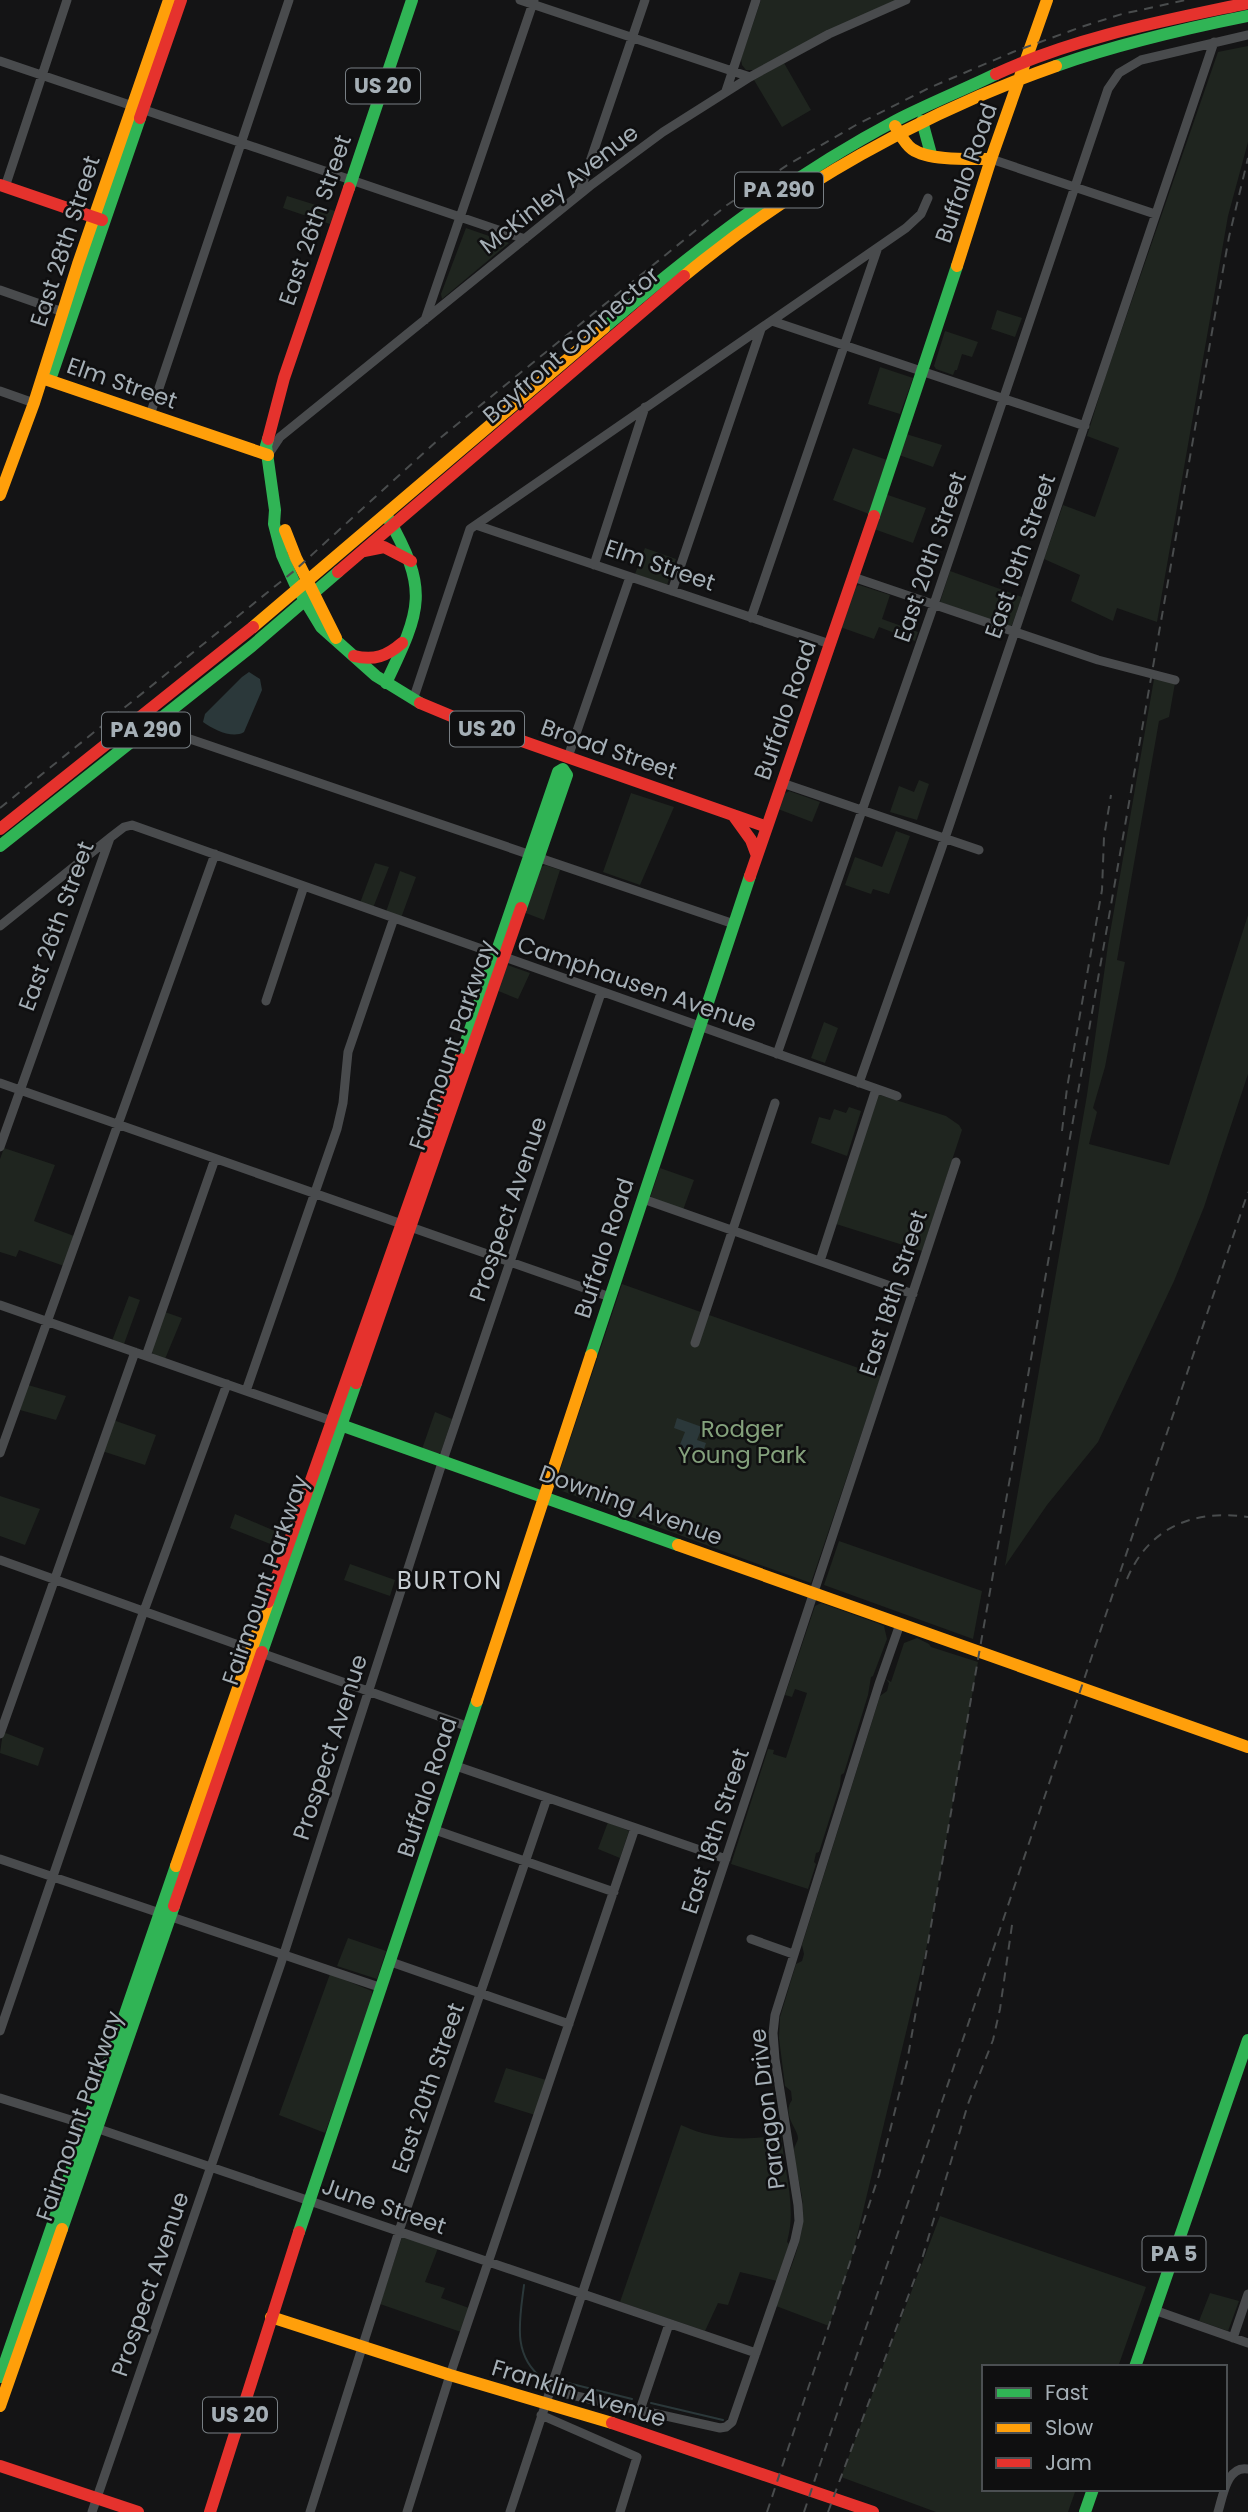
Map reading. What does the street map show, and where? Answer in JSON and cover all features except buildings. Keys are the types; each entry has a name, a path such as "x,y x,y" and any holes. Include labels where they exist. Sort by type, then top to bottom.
{"main road":[{"name":"East 28th Street","path":"1,490 34,403 46,379 138,107 169,0"},
{"name":"East 28th Street","path":"138,107 181,0"},
{"name":"East 26th Street","path":"268,455 267,441 279,395 412,0"},
{"name":"Buffalo Road","path":"210,2512 309,2201 435,1830 699,1027 831,644 923,372 991,159 1047,0"},
{"name":"Bayfront Connector","path":"0,846 207,683 287,608 711,238 808,171 896,127 965,87 1048,54 1146,24 1248,3"},
{"name":"Bayfront Connector","path":"896,127 922,121 1010,82 1095,52 1170,32 1248,16"},
{"path":"922,121 931,154"},
{"path":"896,127 912,149 955,158 991,159"},
{"path":"2,186 100,220"},
{"name":"East 28th Street","path":"46,379 63,312 100,220"},
{"name":"Elm Street","path":"46,379 268,455"},
{"name":"Broad Street","path":"268,455 275,510 274,524 295,584 321,627 386,683 413,700 566,763 767,827"},
{"name":"Bayfront Connector","path":"321,579 361,552 389,520"},
{"path":"386,683 407,639 418,596 411,561 389,520"},
{"path":"361,552 384,547 411,561"},
{"name":"Bayfront Connector","path":"0,829 185,683 287,608"},
{"path":"354,656 369,660 380,659 407,639"},
{"name":"Fairmount Parkway","path":"0,2406 92,2127 256,1651 534,856 567,775 566,763"},
{"path":"733,814 751,840 757,856"},
{"name":"Downing Avenue","path":"337,1423 1248,1747"},
{"name":"PA 5","path":"1136,2365 1248,2040"},
{"name":"Fairmount Parkway","path":"0,2377 92,2127"},
{"name":"Franklin Avenue","path":"271,2317 450,2375 547,2396 734,2465 873,2512"},
{"path":"0,2466 138,2512"},
{"path":"1085,2512 1092,2491"}],"street":[{"path":"2,186 67,0"},
{"path":"150,415 289,0"},
{"path":"520,0 533,2 750,77"},
{"path":"578,196 646,0"},
{"path":"725,92 757,0"},
{"name":"McKinley Avenue","path":"268,455 278,439 637,150 750,77 829,34 906,0"},
{"path":"425,321 533,2"},
{"path":"1214,42 1248,35"},
{"name":"East 20th Street","path":"777,1054 863,811 1108,89 1119,73 1141,60 1214,42"},
{"name":"East 19th Street","path":"859,1083 1214,42"},
{"path":"0,61 525,239"},
{"path":"991,159 1155,215"},
{"path":"413,700 468,532 878,248 915,220 928,198"},
{"path":"751,618 878,248"},
{"path":"0,290 63,312"},
{"path":"772,321 1085,426"},
{"path":"672,591 761,329"},
{"path":"0,391 34,403"},
{"path":"594,565 645,407"},
{"name":"Elm Street","path":"476,525 831,644"},
{"name":"Fairmount Parkway","path":"566,763 630,577"},
{"path":"853,578 1014,633 1125,668 1175,680"},
{"path":"187,738 734,924"},
{"path":"782,783 979,850"},
{"name":"Camphausen Avenue","path":"110,837 128,825 897,1096"},
{"path":"0,926 110,837"},
{"name":"East 26th Street","path":"0,1147 110,837"},
{"path":"0,1453 215,854"},
{"path":"266,1001 304,886"},
{"path":"246,1391 341,1114 352,1037 394,918"},
{"name":"Prospect Avenue","path":"92,2512 283,1955 443,1461 601,993"},
{"path":"0,1083 610,1297"},
{"path":"820,1261 876,1089"},
{"path":"695,1343 775,1103"},
{"path":"146,1356 215,1159"},
{"name":"East 18th Street","path":"510,2512 956,1162"},
{"path":"643,1199 913,1294"},
{"name":"Downing Avenue","path":"0,1305 337,1423"},
{"path":"0,1734 135,1352"},
{"path":"0,2031 144,1611 227,1384"},
{"path":"0,1560 469,1727"},
{"name":"Paragon Drive","path":"640,2410 720,2428 726,2427 732,2421 795,2240 799,2221 773,2033 779,2000 793,1954 900,1623"},
{"path":"456,1766 726,1859"},
{"name":"East 20th Street","path":"310,2512 399,2231 547,1798"},
{"path":"407,2512 450,2375 635,1828"},
{"path":"435,1830 614,1892"},
{"path":"0,1859 382,1988"},
{"path":"751,1939 793,1954"},
{"path":"391,1962 569,2024"},
{"name":"June Street","path":"0,2098 756,2353"},
{"path":"1233,2337 1248,2294"},
{"path":"1154,2310 1248,2343"},
{"path":"547,2396 640,2410 669,2324"},
{"path":"541,2415 637,2457 620,2512"},
{"path":"1227,2487 1232,2473 1243,2469"},
{"path":"1218,2512 1226,2491"}],"green space":[{"path":"761,0 896,0 754,70 746,70 741,59"},
{"path":"1248,46 1248,142 1228,216 1157,622 1117,608 1113,621 1071,601 1080,575 1044,559 1063,505 1095,517 1119,448 1087,436 1104,381 1218,52"},
{"path":"784,63 811,110 782,127 754,80"},
{"path":"287,196 335,211 330,224 283,208"},
{"path":"466,228 509,243 442,299 441,294"},
{"path":"997,310 1022,318 1015,337 991,329"},
{"path":"945,331 978,342 972,357 962,354 953,375 934,366"},
{"path":"880,367 913,378 900,414 868,404"},
{"path":"906,434 942,445 933,467 899,455"},
{"path":"853,448 887,460 869,514 833,500"},
{"path":"885,494 926,508 913,543 874,529"},
{"path":"645,548 676,559 667,585 635,574"},
{"path":"950,571 1022,597 1012,625 1010,627 940,602"},
{"path":"859,585 890,595 882,619 918,632 915,641 879,627 874,639 840,627 855,587"},
{"path":"1154,679 1175,683 1169,717 1159,721 1117,960 1125,962 1105,1067 1093,1108 1097,1112 1089,1144 1169,1165 1248,915 1248,1074 1204,1207 1174,1281 1098,1442 1047,1505 1005,1566 1087,1095 1108,945"},
{"path":"919,780 929,784 917,820 890,812 899,786 914,792"},
{"path":"789,791 820,802 812,822 778,809 784,794"},
{"path":"631,793 674,807 640,885 603,872"},
{"path":"896,831 910,836 889,894 873,889 871,894 845,885 855,857 882,867"},
{"path":"375,863 389,867 373,908 360,903"},
{"path":"545,865 560,870 544,920 523,912 539,868"},
{"path":"400,871 416,877 401,918 386,912"},
{"path":"507,965 530,973 518,999 496,990"},
{"path":"824,1022 838,1028 825,1063 811,1058"},
{"path":"877,1094 946,1116 962,1130 922,1251 836,1224"},
{"path":"849,1107 861,1111 847,1156 811,1143 819,1117 830,1120 834,1109 846,1113"},
{"path":"4,1148 55,1165 34,1221 74,1236 64,1266 19,1250 16,1257 0,1252 0,1159"},
{"path":"660,1168 694,1180 683,1210 650,1198"},
{"name":"Rodger Young Park","path":"622,1284 881,1376 811,1583 554,1488"},
{"path":"129,1296 140,1300 124,1344 112,1341"},
{"path":"165,1312 182,1318 165,1359 151,1351"},
{"path":"28,1385 66,1396 56,1420 20,1410"},
{"path":"435,1412 452,1419 438,1454 422,1449"},
{"path":"113,1420 156,1435 145,1465 102,1451"},
{"path":"0,1496 40,1509 25,1545 0,1536"},
{"path":"235,1514 282,1534 278,1547 230,1528"},
{"path":"839,1541 982,1591 973,1639 824,1585"},
{"path":"350,1564 395,1580 390,1596 344,1580"},
{"path":"821,1603 884,1626 887,1639 871,1677 840,1786 819,1852 816,1853 816,1864 808,1889 731,1864 768,1749 774,1750 773,1754 786,1758 807,1693 795,1689 792,1697 785,1695 815,1606"},
{"path":"917,1638 931,1647 978,1662 928,1941 851,2261 829,2326 776,2306 797,2249 803,2213 794,2157 798,2135 788,2111 792,2100 791,2091 785,2086 779,2038 780,2017 796,1964 802,1961 802,1945 880,1696 887,1691 889,1683 886,1679 891,1682 904,1643"},
{"path":"3,1732 44,1748 38,1766 0,1753"},
{"path":"608,1822 629,1831 620,1858 598,1849"},
{"path":"348,1938 386,1951 377,1979 337,1966"},
{"path":"330,1974 372,1991 371,2005 325,2133 279,2115"},
{"path":"506,2068 546,2080 535,2115 494,2102"},
{"path":"681,2125 705,2134 730,2138 781,2135 784,2158 781,2168 786,2170 790,2197 789,2244 777,2281 740,2272 728,2305 718,2303 705,2331 620,2302"},
{"path":"940,2216 1146,2287 1119,2365 982,2365 982,2491 1075,2491 1068,2512 936,2512 841,2477"},
{"path":"402,2237 438,2248 425,2282 445,2288 441,2298 469,2308 461,2332 380,2304"},
{"path":"1210,2293 1239,2301 1228,2331 1199,2321"}],"shaded area":[{"path":"249,672 260,679 262,690 244,732 229,734 203,722 205,714"},
{"path":"677,1418 702,1427 697,1440 706,1443 702,1455 679,1447 685,1432 674,1428"}],"waterway":[{"path":"524,2285 520,2323 522,2348 526,2359 543,2379"},
{"path":"560,2381 632,2399"},
{"path":"651,2403 723,2420"}],"railway":[{"path":"0,808 294,571 439,439 727,205 789,164 856,125 929,88 1013,52 1081,27 1122,14 1186,0"},
{"path":"767,2512 879,2175 907,2062 1218,298 1248,158"},
{"path":"1062,1131 1067,1088 1102,890 1104,837 1111,795"},
{"path":"804,2512 1248,1192"},
{"path":"1127,1579 1148,1546 1161,1534 1176,1526 1209,1516 1248,1517"},
{"path":"828,2512 922,2259 968,2104 993,2040 1013,1918"}],"traffic: fast":[{"path":"349,188 412,0"},
{"path":"1056,66 1151,38 1248,16"},
{"path":"604,328 708,243 818,166 895,121 996,74"},
{"path":"52,374 140,118"},
{"path":"922,121 931,154"},
{"path":"874,516 957,266"},
{"path":"268,439 266,446 275,510 274,524 282,555 295,584 321,627 376,676 420,703"},
{"path":"386,683 407,636 416,599 410,563 387,516"},
{"path":"0,846 252,646 338,572"},
{"path":"460,1059 558,772 563,769 567,775 521,908"},
{"path":"591,1355 750,876"},
{"path":"262,1652 356,1383"},
{"path":"335,1423 678,1545"},
{"path":"299,2232 477,1701"},
{"path":"0,2377 176,1866"},
{"path":"62,2229 174,1906"},
{"path":"1136,2365 1248,2040"},
{"path":"1085,2512 1092,2491"}],"traffic: slow":[{"path":"0,495 34,403 78,264 169,0"},
{"path":"957,266 1047,0"},
{"path":"684,276 770,211 861,154 957,106 1056,66"},
{"path":"895,126 907,144 919,153 950,158 991,159"},
{"path":"253,627 604,328"},
{"path":"42,378 268,455"},
{"path":"285,530 336,638"},
{"path":"477,1701 591,1355"},
{"path":"678,1545 1248,1747"},
{"path":"176,1866 268,1602"},
{"path":"0,2406 62,2229"},
{"path":"271,2317 450,2375 612,2423"}],"traffic: jam":[{"path":"140,118 181,0"},
{"path":"996,74 1088,40 1248,3"},
{"path":"0,185 102,220"},
{"path":"268,439 284,378 349,188"},
{"path":"338,572 684,276"},
{"path":"767,827 874,516"},
{"path":"364,551 384,547 411,561"},
{"path":"0,829 253,627"},
{"path":"354,656 380,656 402,643"},
{"path":"420,703 767,827 750,876"},
{"path":"733,815 751,840 757,856"},
{"path":"356,1383 521,908"},
{"path":"268,1602 460,1059"},
{"path":"174,1906 262,1652"},
{"path":"210,2512 299,2232"},
{"path":"612,2423 873,2512"},
{"path":"0,2466 138,2512"}],"district":[{"name":"BURTON","path":"450,1581"}]}
